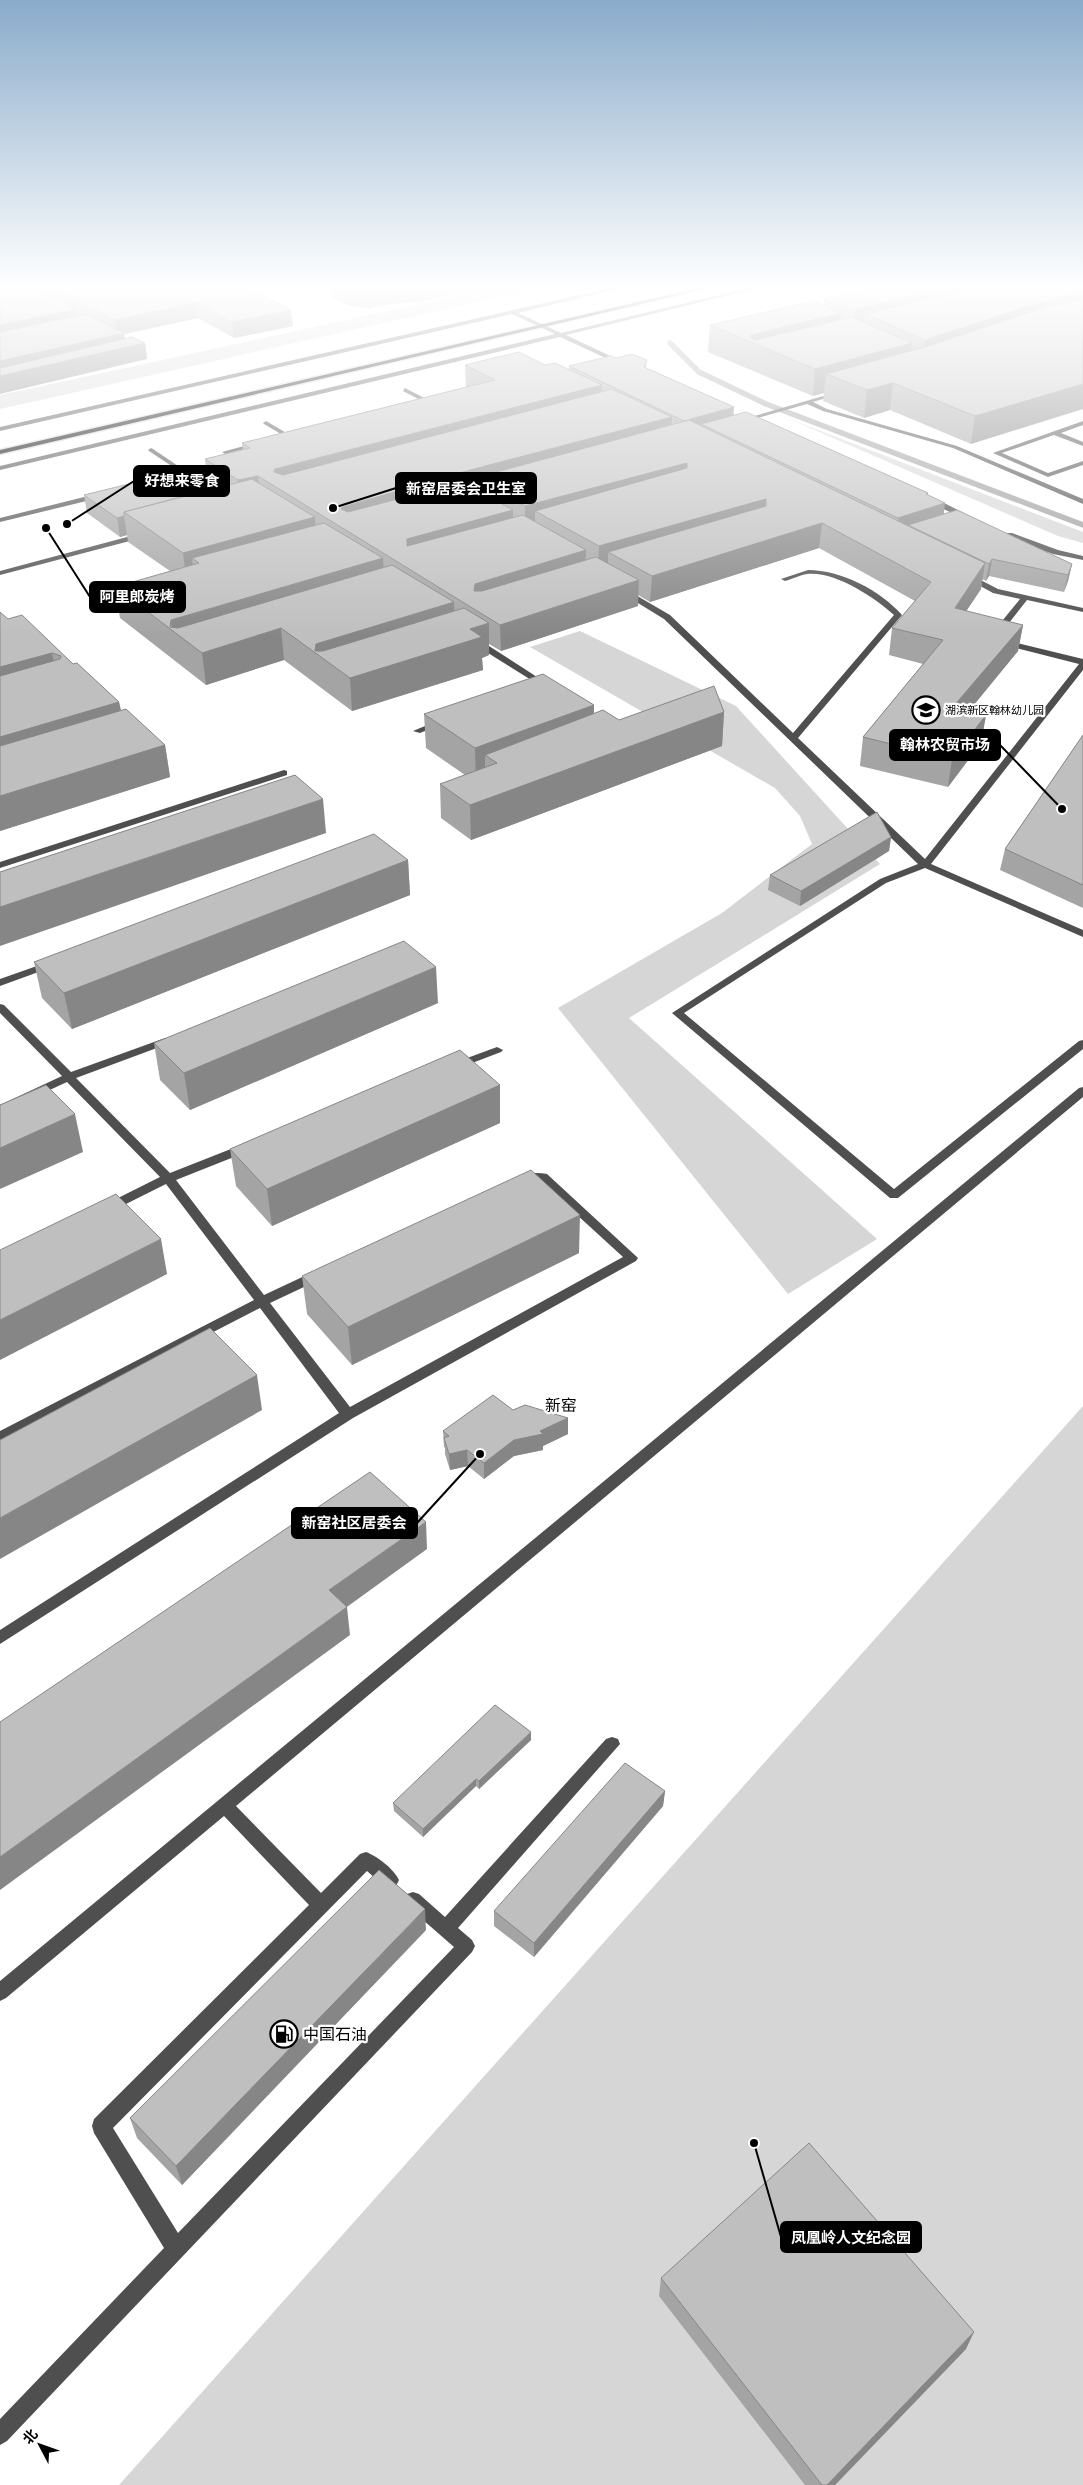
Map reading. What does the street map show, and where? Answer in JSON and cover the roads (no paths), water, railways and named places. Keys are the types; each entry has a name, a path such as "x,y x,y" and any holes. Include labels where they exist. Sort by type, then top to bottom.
{"main road":[{"path":"0,444 175,404"},
{"path":"0,452 208,404"}],"street":[{"path":"0,429 110,404"},
{"path":"0,468 270,404"},
{"path":"746,422 774,411 801,404"},
{"path":"811,404 824,410 955,447 1083,502"},
{"path":"738,415 746,422 755,422"},
{"path":"266,423 288,436"},
{"path":"981,458 1083,423"},
{"path":"1055,433 1083,444"},
{"path":"279,439 298,434"},
{"path":"225,452 270,441"},
{"path":"152,450 201,483"},
{"path":"996,454 1048,474 1083,463"},
{"path":"176,475 185,473"},
{"path":"0,520 111,492"},
{"path":"925,497 973,519 960,520"},
{"path":"998,531 1056,552 1083,558"},
{"path":"0,573 153,532"},
{"path":"954,570 996,591 1083,610"},
{"path":"785,579 808,572 831,575 886,602 898,614 794,738"},
{"path":"613,586 667,618 925,865 1083,934"},
{"path":"1024,598 992,639 1083,663 925,865 883,881 677,1013 894,1195 1083,1043"},
{"path":"466,635 555,691"},
{"path":"537,689 546,685"},
{"path":"417,731 454,718"},
{"path":"0,865 284,773"},
{"path":"0,983 64,959"},
{"path":"0,1007 168,1178 348,1414"},
{"path":"0,1109 69,1077 179,1037"},
{"path":"442,1071 497,1050"},
{"path":"0,1992 1083,1091"},
{"path":"97,1213 168,1178 259,1142"},
{"path":"0,1638 348,1414 632,1258 543,1176 530,1177 512,1185"},
{"path":"0,1437 262,1301 333,1268"},
{"path":"446,1928 612,1744"},
{"path":"224,1805 321,1905"},
{"path":"0,2434 177,2250 466,1946 366,1860 101,2126 177,2250"}],"waterway":[{"path":"766,404 1083,525"}],"place":[{"name":"新窑居委会卫生室","path":"333,508"},
{"name":"好想来零食","path":"67,524"},
{"name":"阿里郎炭烤","path":"46,528"},
{"name":"湖滨新区翰林幼儿园","path":"926,710"},
{"name":"翰林农贸市场","path":"1062,809"},
{"name":"新窑社区居委会","path":"480,1454"},
{"name":"中国石油","path":"284,2034"},
{"name":"凤凰岭人文纪念园","path":"754,2143"}],"district":[{"name":"新窑","path":"561,1405"}]}
